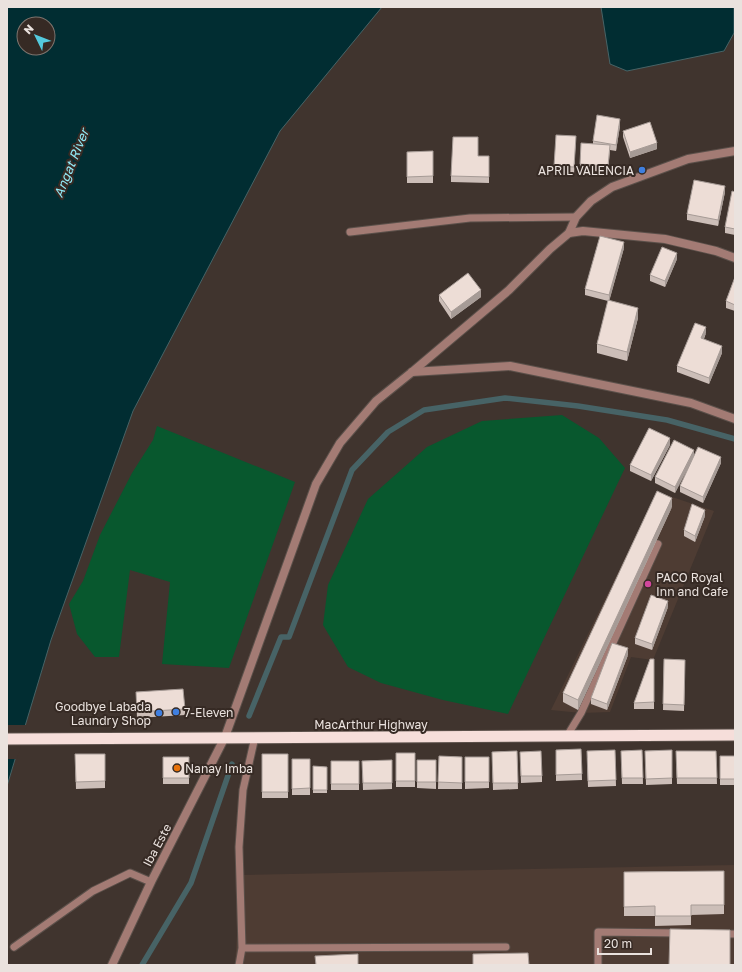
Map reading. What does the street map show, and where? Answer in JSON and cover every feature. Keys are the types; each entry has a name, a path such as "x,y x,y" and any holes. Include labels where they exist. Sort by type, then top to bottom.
{"highway":[{"name":"MacArthur Highway","path":"7,739 735,735"}],"street":[{"path":"569,233 576,217 591,201 612,187 688,159 735,151"},
{"path":"569,233 583,231 664,239 716,251 735,258"},
{"name":"Iba Este","path":"112,965 151,882 225,738 316,484 340,443 376,401 509,290 550,249 569,233"},
{"path":"412,372 510,366 691,403 735,419"}],"lane":[{"path":"350,232 470,218 576,217"},
{"path":"567,736 581,713 658,544"},
{"path":"239,965 242,948 239,847 243,790 255,737"},
{"path":"14,947 93,891 130,873 151,882"},
{"path":"598,965 598,932 689,934"},
{"path":"712,934 735,934"},
{"path":"242,948 506,947"}],"shaded area":[{"name":"PACO Royal Inn and Cafe","path":"657,492 714,511 653,660 631,657 610,712 581,713 551,710"},
{"path":"735,865 735,965 235,965 241,875"}],"green space":[{"path":"562,415 599,438 625,468 508,714 443,700 381,683 348,667 323,625 328,585 368,499 427,447 482,421"},
{"path":"157,426 295,482 229,668 162,664 170,582 130,570 119,657 95,657 77,634 69,604 83,581 100,535 132,473 153,440"}],"water":[{"name":"Angat River","path":"7,7 382,7 280,131 133,411 51,640 7,786"},
{"path":"601,7 734,7 734,33 724,51 627,71 610,64"}],"pier":[{"path":"7,725 27,725 17,759 7,759"}],"building":[{"path":"597,115 620,119 616,145 593,141"},
{"path":"650,122 657,143 630,152 623,131"},
{"path":"556,135 576,136 574,167 554,166"},
{"path":"453,137 478,137 478,156 489,156 489,177 451,176"},
{"path":"581,143 610,145 608,166 580,164"},
{"path":"433,151 433,176 407,177 407,152"},
{"path":"694,180 725,186 718,220 687,214"},
{"path":"732,191 735,192 735,229 725,227"},
{"path":"600,236 624,242 609,295 585,289"},
{"path":"662,247 677,253 665,281 650,275"},
{"path":"468,273 481,290 451,312 439,295"},
{"path":"735,277 735,305 726,301"},
{"path":"608,300 638,308 627,352 597,344"},
{"path":"695,323 706,327 701,338 722,346 709,378 677,366"},
{"path":"649,428 670,438 651,475 630,465"},
{"path":"674,440 694,450 675,487 655,477"},
{"path":"698,447 721,457 703,497 680,486"},
{"path":"657,491 672,498 578,700 563,693"},
{"path":"692,504 705,510 695,536 684,530"},
{"path":"651,595 668,601 652,644 635,638"},
{"path":"612,643 628,648 607,704 591,698"},
{"path":"650,659 654,659 654,702 634,703"},
{"path":"664,659 685,660 684,705 663,704"},
{"path":"183,689 185,709 137,712 136,692"},
{"path":"581,749 582,774 556,775 556,750"},
{"path":"615,750 616,780 588,781 587,751"},
{"path":"642,750 643,778 622,778 621,751"},
{"path":"672,750 672,778 646,779 645,751"},
{"path":"517,751 518,783 493,783 492,752"},
{"path":"541,751 542,776 521,776 520,752"},
{"path":"676,751 716,751 717,778 677,778"},
{"path":"396,753 415,753 415,781 396,781"},
{"path":"75,754 105,754 105,781 76,782"},
{"path":"262,754 288,754 288,792 262,792"},
{"path":"439,756 462,757 462,783 438,782"},
{"path":"720,756 735,756 735,779 720,779"},
{"path":"163,757 189,757 189,778 163,778"},
{"path":"465,757 489,757 489,782 465,782"},
{"path":"292,759 310,759 310,788 292,789"},
{"path":"392,760 392,783 363,783 362,761"},
{"path":"417,760 436,760 436,782 417,782"},
{"path":"331,761 359,761 359,784 331,784"},
{"path":"313,766 327,767 327,790 313,790"},
{"path":"724,871 724,905 691,905 691,916 655,916 655,906 624,907 624,872"},
{"path":"670,929 730,930 730,965 669,965"},
{"path":"528,953 529,965 473,965 473,954"},
{"path":"358,954 358,965 316,965 315,956"}],"waterway":[{"path":"249,716 281,637 289,637 352,470 388,432 424,410 505,398 578,406 667,420 735,439"},
{"path":"142,965 191,883 232,764"}],"place":[{"name":"APRIL VALENCIA","path":"642,170"},
{"name":"PACO Royal Inn and Cafe","path":"648,584"},
{"name":"7-Eleven","path":"176,712"},
{"name":"Goodbye Labada Laundry Shop","path":"159,713"},
{"name":"Nanay Imba","path":"177,768"}]}
